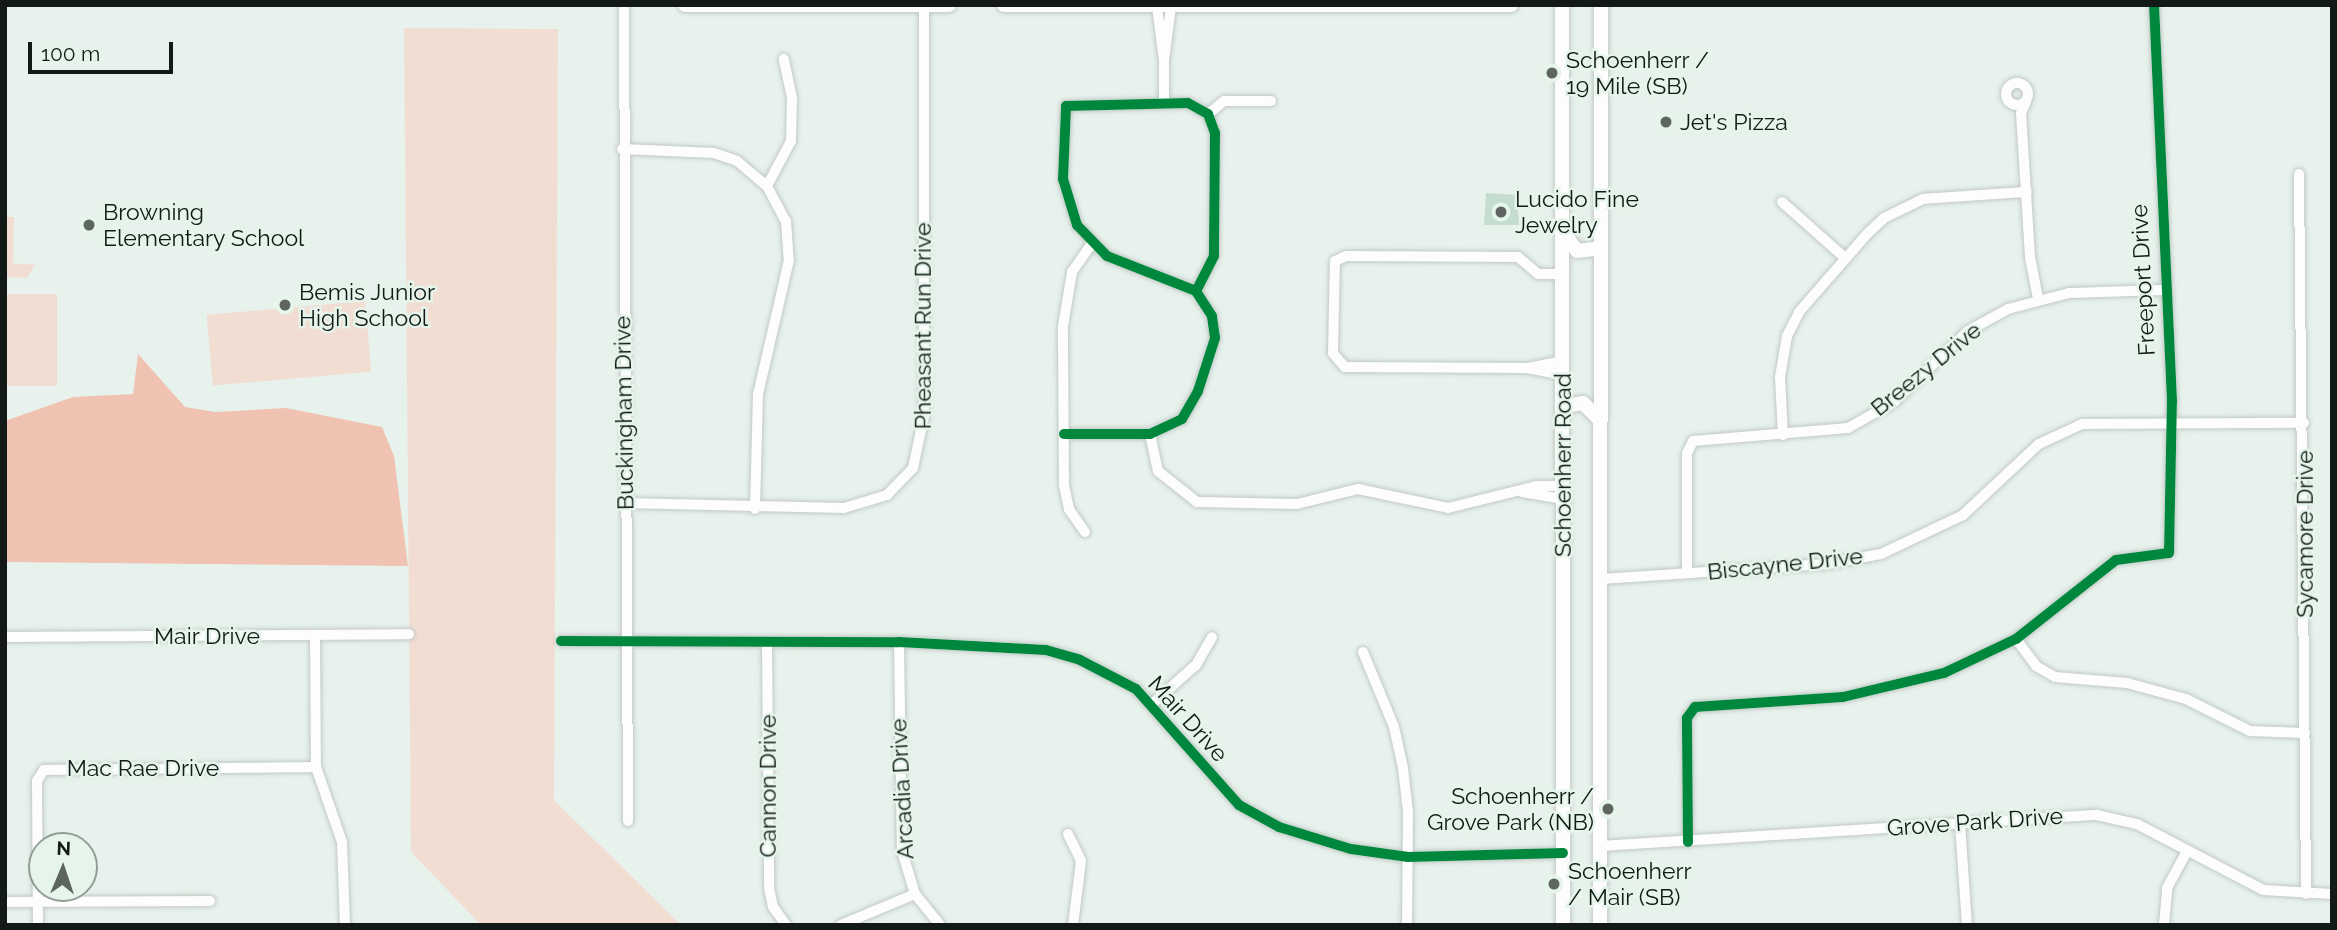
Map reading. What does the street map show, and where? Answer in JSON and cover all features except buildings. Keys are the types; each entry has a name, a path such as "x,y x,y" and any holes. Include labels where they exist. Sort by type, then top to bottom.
{"main road":[{"path":"685,5 949,5"},
{"path":"1004,5 1511,5"},
{"name":"Schoenherr Road","path":"1562,5 1563,925"},
{"name":"Schoenherr Road","path":"1600,925 1601,5"},
{"path":"1563,230 1577,251 1600,248"},
{"path":"1562,407 1584,403 1601,420"}],"street":[{"name":"Buckingham Drive","path":"624,5 622,149 628,821"},
{"name":"Freeport Drive","path":"2016,639 2108,565 2169,552 2172,424 2164,290 2154,5"},
{"name":"Pheasant Run Drive","path":"624,503 755,509 844,508 876,501 898,488 918,456 924,416 924,6"},
{"path":"1164,7 1164,102"},
{"path":"767,186 791,141 792,98 784,59"},
{"path":"2021,113 2006,95 2014,83 2027,88 2026,102 2021,113 2038,298"},
{"path":"1208,114 1224,101 1271,101"},
{"path":"1063,434 1150,434 1182,419 1191,408 1214,348 1212,316 1196,291 1091,245 1066,196 1063,111 1076,102 1188,103 1208,114 1215,133 1214,256 1196,291"},
{"path":"2012,105 2026,102"},
{"path":"622,149 714,153 737,161 767,186 786,220 790,248 758,394 755,509"},
{"name":"Sycamore Drive","path":"2299,174 2304,423 2306,894"},
{"path":"1783,435 1780,377 1787,336 1799,312 1884,218 1923,200 2027,192"},
{"path":"1782,202 1845,258"},
{"path":"1085,531 1065,495 1064,316 1075,264 1091,245"},
{"path":"1562,274 1538,274 1518,257 1346,256 1335,261 1333,352 1345,367 1563,368"},
{"name":"Breezy Drive","path":"1688,573 1689,444 1849,428 1878,412 1968,331 2038,298 2078,292 2164,290"},
{"name":"Biscayne Drive","path":"1601,579 1825,565 1881,554 1964,515 2039,444 2061,430 2092,423 2304,423"},
{"path":"1150,434 1158,471 1197,502 1297,503 1359,489 1448,508 1522,492 1563,492"},
{"name":"Mair Drive","path":"5,638 409,634"},
{"path":"315,635 316,767 342,842 345,925"},
{"path":"1152,704 1196,665 1212,637"},
{"path":"1688,842 1688,718 1695,707 1878,691 1944,673 2016,639 2036,666 2055,677 2137,685 2186,699 2250,731 2305,733"},
{"name":"Mair Drive","path":"561,641 995,644 1059,653 1124,682 1152,704 1239,805 1318,841 1408,857 1563,853"},
{"name":"Cannon Drive","path":"767,642 769,888 772,907 786,925"},
{"name":"Arcadia Drive","path":"899,642 900,834 915,894 940,925"},
{"path":"1363,652 1394,727 1403,768 1408,857 1407,925"},
{"name":"Mac Rae Drive","path":"37,832 37,781 44,769 316,767"},
{"name":"Grove Park Drive","path":"1600,846 2113,816 2263,890 2332,894"},
{"path":"1960,823 1967,925"},
{"path":"1068,834 1081,861 1073,925"},
{"path":"2164,925 2167,888 2187,851"},
{"path":"841,925 915,894"},
{"path":"98,902 210,901"},
{"path":"5,902 28,902"},
{"name":"Mac Rae Drive","path":"38,902 38,925"}],"shaded area":[{"path":"404,28 558,29 554,800 681,925 481,925 411,852"},
{"path":"5,217 14,217 13,263 35,265 27,278 5,277"},
{"path":"5,294 57,294 57,386 5,386"},
{"path":"365,301 371,372 213,386 207,315"},
{"path":"138,354 185,407 215,412 286,408 382,427 394,456 408,566 5,562 5,421 73,397 133,394"}],"cycle path":[{"path":"1688,842 1687,718 1695,707 1843,697 1944,673 2016,639 2116,560 2169,553 2172,401 2154,5"},
{"path":"1064,434 1150,434 1182,419 1198,391 1215,338 1212,316 1196,291 1107,256 1077,225 1063,179 1066,106 1188,103 1208,114 1215,133 1214,256 1196,291"},
{"path":"561,641 899,642 1046,650 1080,660 1136,689 1239,805 1279,827 1351,849 1408,857 1563,853"}],"place":[{"name":"Schoenherr / 19 Mile (SB)","path":"1552,73"},
{"name":"Jet's Pizza","path":"1666,122"},
{"name":"Lucido Fine Jewelry","path":"1501,212"},
{"name":"Browning Elementary School","path":"89,225"},
{"name":"Bemis Junior High School","path":"285,305"},
{"name":"Schoenherr / Grove Park (NB)","path":"1608,809"},
{"name":"Schoenherr / Mair (SB)","path":"1554,884"}]}
